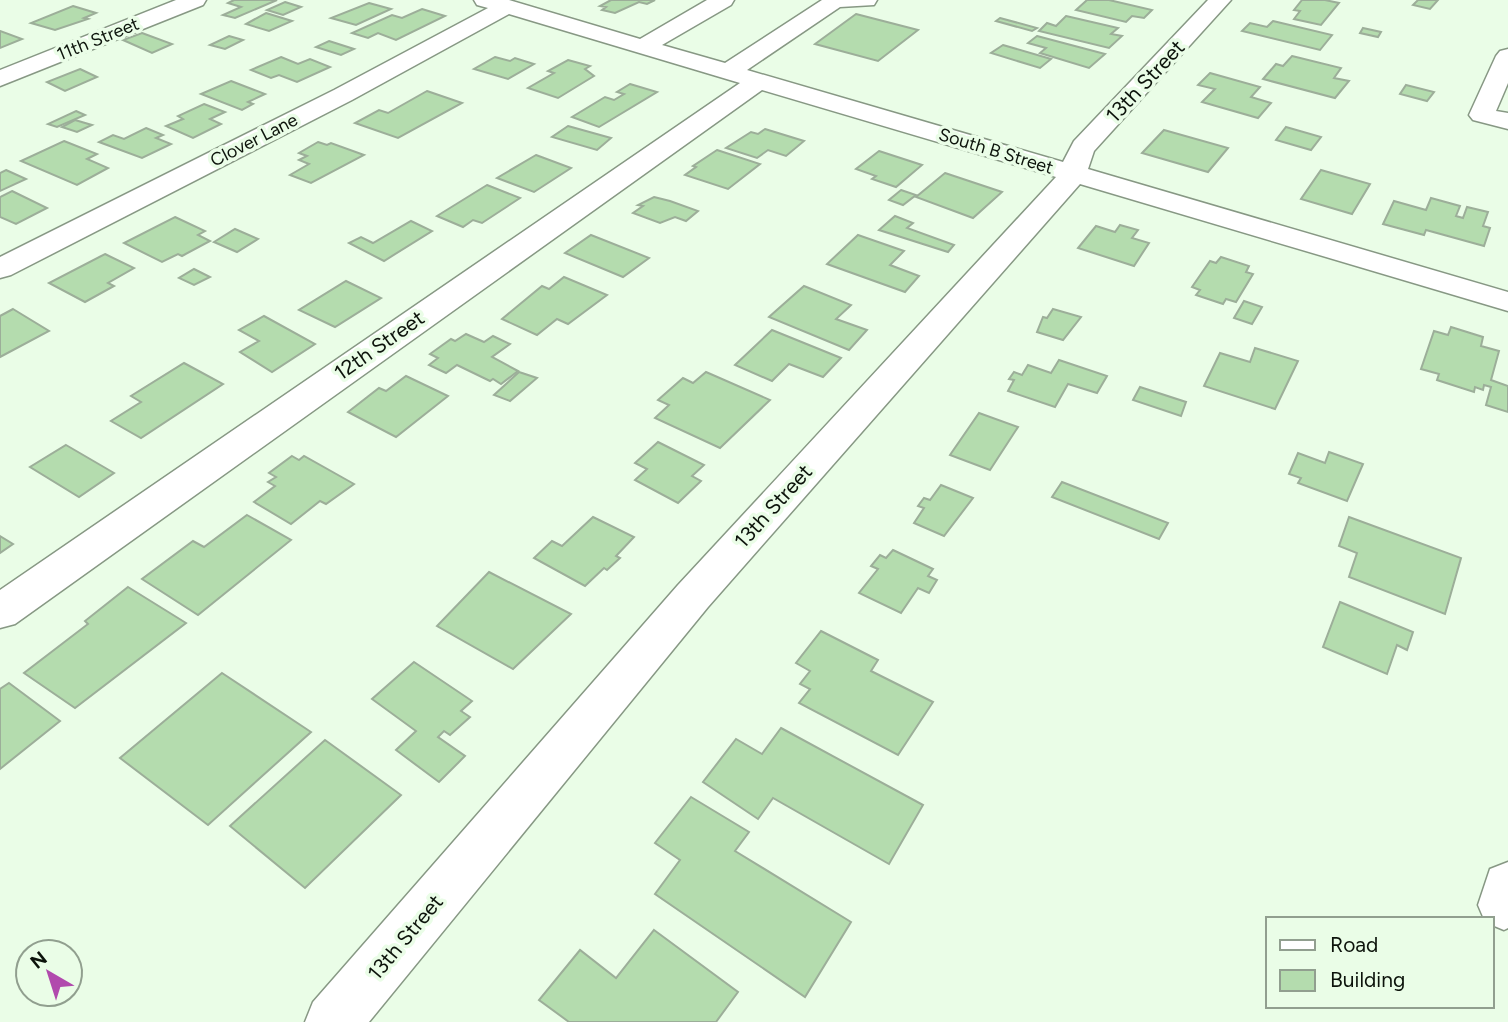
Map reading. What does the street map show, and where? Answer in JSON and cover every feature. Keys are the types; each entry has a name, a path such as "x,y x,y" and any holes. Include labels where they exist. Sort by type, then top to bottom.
{"street":[{"name":"11th Street","path":"0,79 195,0"},
{"path":"644,46 723,0"},
{"path":"835,1 866,0"},
{"name":"13th Street","path":"333,1022 692,596 1074,174 1077,157 1083,147 1220,0"},
{"name":"12th Street","path":"0,612 745,76 835,1"},
{"name":"South B Street","path":"496,3 1508,302"},
{"name":"Clover Lane","path":"0,269 365,83 496,3"},
{"path":"1508,56 1482,115 1508,121"}],"building":[{"path":"234,0 277,0 235,18 223,15 241,7 228,3"},
{"path":"611,0 655,0 647,4 639,2 615,13 602,10 606,7 600,6"},
{"path":"1087,0 1109,0 1152,10 1144,18 1132,16 1126,22 1076,10"},
{"path":"1302,0 1339,3 1321,25 1294,19 1300,11 1294,10"},
{"path":"1418,0 1438,0 1430,9 1413,5"},
{"path":"285,2 301,7 283,15 267,10"},
{"path":"369,3 391,9 356,25 331,18"},
{"path":"73,6 96,13 84,18 88,19 55,30 31,23"},
{"path":"422,9 445,16 396,40 378,33 368,38 352,33 392,15 402,18"},
{"path":"266,13 292,21 269,31 246,24"},
{"path":"856,14 918,30 878,61 815,44"},
{"path":"1066,16 1118,28 1111,34 1122,36 1109,48 1039,31 1047,23 1056,26"},
{"path":"1000,18 1037,28 1032,31 996,21"},
{"path":"1273,21 1332,35 1320,50 1242,31 1250,23 1267,27"},
{"path":"1363,28 1381,32 1378,37 1360,33"},
{"path":"0,31 22,39 0,48"},
{"path":"142,33 172,44 152,53 123,40"},
{"path":"229,36 243,40 225,49 210,45"},
{"path":"1037,36 1105,54 1089,68 1040,53 1046,48 1028,43"},
{"path":"329,41 354,49 341,55 316,47"},
{"path":"1003,45 1051,59 1040,68 991,53"},
{"path":"1292,56 1341,68 1334,78 1349,81 1335,98 1263,79 1276,64 1283,66"},
{"path":"281,57 298,64 310,59 330,67 297,82 279,75 271,78 251,70"},
{"path":"495,57 510,61 515,58 534,64 508,79 474,69"},
{"path":"568,60 590,66 585,69 594,76 558,98 528,88 554,73 548,71"},
{"path":"80,69 97,77 65,91 47,82"},
{"path":"1210,73 1260,87 1251,97 1271,103 1258,118 1202,102 1215,89 1198,85"},
{"path":"231,81 265,94 248,102 253,104 242,110 201,94"},
{"path":"630,84 657,92 599,127 572,117 605,97 614,100 624,94 617,92"},
{"path":"1406,85 1434,92 1427,101 1400,94"},
{"path":"427,91 462,103 398,138 355,123 379,110 388,113"},
{"path":"204,104 225,112 210,119 221,124 193,138 166,126 183,119 178,116"},
{"path":"76,111 85,115 57,127 48,124"},
{"path":"75,120 92,125 77,132 62,127"},
{"path":"568,126 611,138 597,150 552,137"},
{"path":"1286,127 1321,137 1311,150 1276,140"},
{"path":"146,128 163,135 156,138 171,144 142,158 99,142 113,135 124,139"},
{"path":"765,129 804,141 786,156 768,150 757,158 726,148 751,132 758,134"},
{"path":"1164,130 1228,148 1208,172 1142,153"},
{"path":"64,141 97,154 87,159 108,168 77,185 21,161"},
{"path":"318,142 327,145 331,143 364,155 311,183 290,175 309,164 299,160 307,156 299,153"},
{"path":"717,150 760,164 728,189 685,175 696,167 693,166"},
{"path":"879,151 922,165 896,187 872,179 876,176 856,169"},
{"path":"536,155 571,168 534,192 497,178"},
{"path":"6,170 26,179 0,191 0,173"},
{"path":"1321,170 1370,184 1352,214 1301,199"},
{"path":"945,173 1002,192 973,218 916,197"},
{"path":"487,185 520,198 482,223 473,220 463,227 437,216"},
{"path":"901,190 916,195 903,205 889,200"},
{"path":"12,191 47,208 16,224 0,217 0,197"},
{"path":"654,197 698,211 686,221 675,217 660,223 633,213 643,206 638,205"},
{"path":"1431,198 1460,206 1456,216 1463,218 1467,207 1488,212 1483,226 1490,228 1484,246 1426,230 1424,235 1383,224 1394,201 1426,210"},
{"path":"895,216 913,223 907,228 954,245 948,252 879,230"},
{"path":"175,217 205,231 198,235 210,241 182,256 178,254 162,262 124,243"},
{"path":"411,221 432,231 384,261 349,243 361,237 373,243"},
{"path":"1120,225 1138,230 1132,238 1149,243 1134,266 1078,248 1096,226 1115,232"},
{"path":"235,229 258,239 237,252 214,242"},
{"path":"591,235 649,258 623,277 565,253"},
{"path":"858,235 904,251 890,265 919,276 905,292 827,264"},
{"path":"105,254 134,268 108,283 114,286 85,302 49,283"},
{"path":"1221,257 1249,266 1246,272 1253,274 1236,302 1226,299 1223,304 1196,295 1200,290 1192,287 1210,261 1216,263"},
{"path":"194,269 210,277 194,285 179,278"},
{"path":"564,277 607,295 568,324 557,319 537,335 502,319 542,286 549,289"},
{"path":"346,281 381,298 335,327 299,310"},
{"path":"804,286 851,305 836,319 867,330 849,350 769,317"},
{"path":"1244,301 1262,307 1252,324 1234,318"},
{"path":"13,309 49,331 0,357 0,316"},
{"path":"1053,309 1081,317 1063,340 1037,332 1043,317 1047,318"},
{"path":"264,316 315,344 272,372 240,352 259,341 239,330"},
{"path":"1451,327 1483,337 1481,346 1499,351 1491,380 1508,386 1508,412 1486,405 1491,387 1484,385 1483,390 1475,387 1474,392 1437,380 1439,374 1421,369 1434,331 1448,335"},
{"path":"772,330 841,358 823,377 789,364 772,381 735,365"},
{"path":"466,334 484,342 493,336 510,344 492,357 518,371 501,384 457,365 446,373 429,365 438,358 430,354 451,339 455,341"},
{"path":"1255,348 1298,361 1275,409 1204,386 1220,353 1250,362"},
{"path":"1059,360 1107,376 1097,393 1068,384 1055,407 1008,391 1014,380 1009,379 1014,372 1022,375 1028,365 1051,373"},
{"path":"184,363 223,384 141,438 111,421 141,402 131,396"},
{"path":"519,372 537,378 510,401 494,395"},
{"path":"706,372 770,400 720,448 655,418 669,405 658,400 683,378 693,383"},
{"path":"406,376 448,396 396,437 348,412 379,388 386,391"},
{"path":"1140,387 1186,402 1181,416 1133,400"},
{"path":"979,413 1018,427 990,470 950,455"},
{"path":"658,442 704,465 692,476 701,481 678,503 635,480 647,469 635,463"},
{"path":"66,445 114,473 79,497 30,467"},
{"path":"1329,452 1363,464 1347,501 1298,483 1301,478 1289,474 1298,453 1325,463"},
{"path":"292,456 299,460 304,456 354,484 326,504 320,501 291,524 254,502 275,486 268,482 276,477 269,473"},
{"path":"1062,482 1168,523 1159,539 1052,497"},
{"path":"941,485 973,498 944,536 914,523 924,508 918,506 924,498 930,500"},
{"path":"247,515 291,540 198,615 142,579 193,541 204,547"},
{"path":"593,517 634,537 616,556 620,558 607,570 604,568 585,586 534,558 552,541 562,546"},
{"path":"1349,517 1461,558 1445,614 1349,577 1357,553 1339,546"},
{"path":"0,536 13,544 0,553"},
{"path":"893,550 933,569 928,576 937,580 929,593 918,588 901,613 859,593 878,569 871,566 880,555 886,558"},
{"path":"489,572 571,614 513,669 437,626"},
{"path":"128,587 186,623 75,708 24,673 88,624 85,621"},
{"path":"1340,602 1413,632 1407,650 1397,645 1387,674 1323,647"},
{"path":"821,631 878,660 871,671 933,702 898,755 799,703 810,689 800,684 810,671 796,663"},
{"path":"414,662 472,701 461,711 470,717 450,735 444,731 438,737 465,756 439,782 396,750 416,731 372,699"},
{"path":"222,673 311,732 208,825 120,758"},
{"path":"9,683 60,721 0,769 0,689"},
{"path":"781,728 923,805 889,864 773,798 758,819 703,782 736,739 762,754"},
{"path":"325,740 401,795 305,888 230,826"},
{"path":"691,797 749,832 735,851 851,922 805,997 655,894 680,860 655,843"},
{"path":"654,930 738,992 716,1022 569,1022 539,1000 580,950 616,978"}]}
